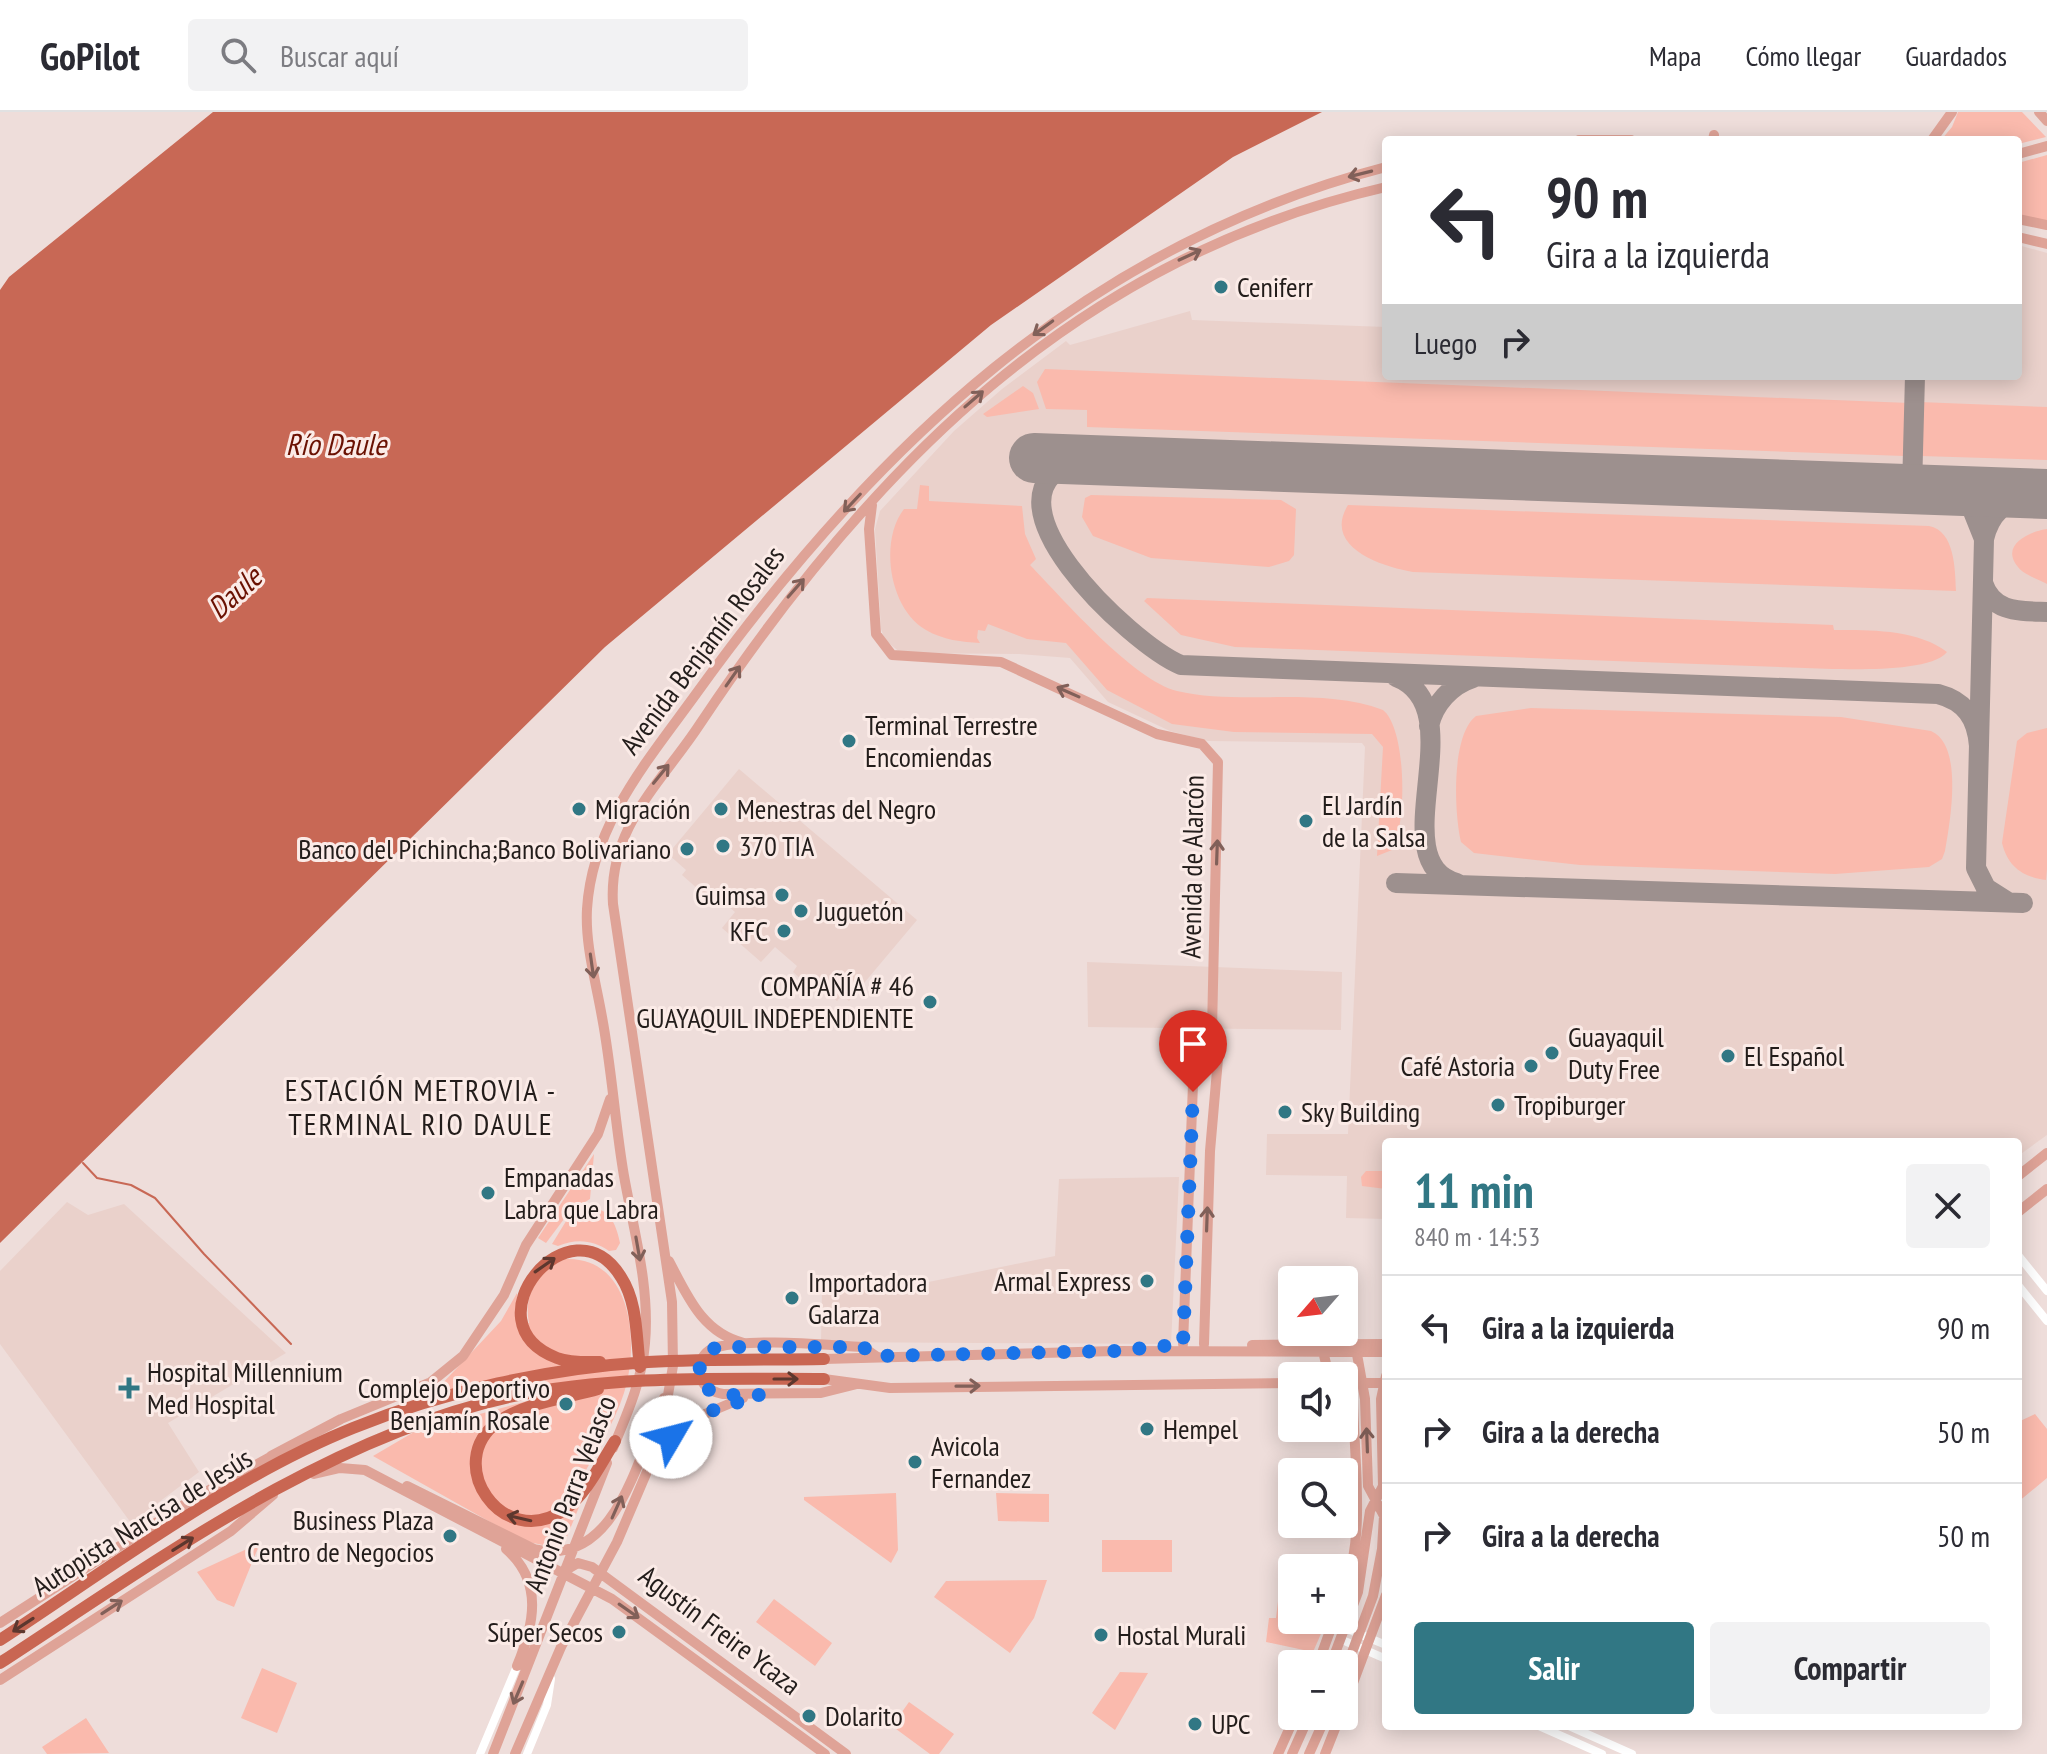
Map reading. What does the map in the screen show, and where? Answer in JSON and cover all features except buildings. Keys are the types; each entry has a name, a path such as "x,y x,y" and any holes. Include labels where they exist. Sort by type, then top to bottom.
{"highway":[{"path":"627,1364 556,1358 540,1348 528,1333 522,1306 525,1288 534,1272 549,1260 568,1253 595,1256 617,1271 630,1297 640,1373"},
{"name":"Autopista Narcisa de Jesús","path":"0,1640 214,1502 354,1428 431,1402 510,1383 627,1364 824,1359"},
{"name":"Autopista Narcisa de Jesús","path":"0,1663 212,1526 401,1429 511,1397 624,1382 824,1379"},
{"path":"615,1441 570,1505 546,1519 518,1520 500,1512 486,1498 478,1478 480,1443 490,1429 506,1417 624,1382"}],"main road":[{"path":"1935,136 1952,112"},
{"path":"2039,112 2047,121"},
{"path":"2022,153 2047,146"},
{"name":"Avenida Benjamín Rosales","path":"640,1373 645,1348 645,1289 588,927 589,891 598,852 614,814 633,782 755,611 886,467 952,401 1051,322 1171,249 1291,195 1382,168"},
{"name":"Avenida Benjamín Rosales","path":"670,1385 674,1334 665,1254 613,904 619,852 639,805 697,729 783,603 874,499 949,422 1008,370 1114,295 1232,235 1311,206 1382,188"},
{"path":"2022,220 2047,225"},
{"path":"2022,238 2047,244"},
{"name":"Avenida de Alarcón","path":"874,499 869,529 875,627 878,640 892,655 1001,662 1157,734 1202,744 1215,757 1220,773 1212,1033 1217,1059 1204,1344"},
{"path":"1184,1347 1191,1063 1194,1050 1202,1045 1211,1047 1217,1059 1204,1073 1191,1063"},
{"path":"271,1456 341,1419 431,1382 463,1356 510,1285 533,1233 598,1134 609,1108 612,1089"},
{"path":"2022,1173 2047,1153"},
{"path":"2022,1209 2047,1189"},
{"path":"665,1254 704,1320 725,1336 754,1345"},
{"path":"1185,1297 1204,1297"},
{"path":"1184,1347 1278,1343"},
{"path":"1358,1343 1382,1344"},
{"path":"859,1383 821,1393 715,1393 702,1382 699,1370 703,1357 712,1349 754,1345 863,1347 876,1356 1184,1347 1382,1352"},
{"path":"1356,1346 1365,1399 1368,1486 1382,1512"},
{"name":"Autopista Narcisa de Jesús","path":"824,1359 876,1356"},
{"name":"Antonio Parra Velasco","path":"493,1754 543,1633 561,1573 640,1373"},
{"name":"Autopista Narcisa de Jesús","path":"824,1379 890,1388 1176,1385"},
{"path":"1358,1383 1382,1383"},
{"path":"298,1480 340,1468 365,1470 457,1510 534,1549 552,1553 574,1549 596,1538 608,1525 670,1385"},
{"name":"Antonio Parra Velasco","path":"515,1754 561,1647 617,1542 646,1473 664,1428 670,1385"},
{"path":"1176,1385 1278,1386"},
{"path":"1176,1385 1204,1390 1278,1387"},
{"path":"1382,1394 1382,1442"},
{"path":"646,1473 671,1437 693,1419 725,1404 760,1395"},
{"name":"Autopista Narcisa de Jesús","path":"0,1623 193,1499 271,1456 354,1428"},
{"path":"1352,1442 1356,1488 1352,1554"},
{"name":"Agustín Freire Ycaza","path":"365,1470 591,1587 651,1626 825,1754"},
{"name":"Autopista Narcisa de Jesús","path":"0,1680 231,1531 284,1487"},
{"path":"1358,1592 1370,1511 1382,1488"},
{"path":"499,1542 525,1573 533,1602 530,1635 517,1666"},
{"path":"1353,1650 1373,1596 1382,1549"},
{"name":"Agustín Freire Ycaza","path":"561,1573 578,1563 599,1572 846,1754"},
{"path":"1358,1671 1382,1606"},
{"path":"517,1666 543,1633"},
{"path":"1278,1754 1289,1730"},
{"path":"1292,1754 1303,1730"},
{"path":"1309,1754 1320,1730"},
{"path":"1325,1754 1334,1730"}],"street":[{"path":"2022,1260 2047,1291"},
{"path":"2022,1290 2047,1321"},
{"path":"1344,1634 1382,1643"},
{"path":"1357,1639 1366,1650 1382,1657"},
{"path":"527,1754 547,1705 561,1647"},
{"path":"480,1754 517,1666"},
{"path":"1548,1730 1602,1754"},
{"path":"1578,1730 1632,1754"}],"shaded area":[{"path":"1958,112 2022,112 2046,137 2022,143 2022,136 1944,136"},
{"path":"2047,155 2047,222 2022,217 2022,162"},
{"path":"2022,246 2047,253 2047,1135 2022,1153 2022,1138 1382,1138 1382,1219 1346,1218 1347,1176 1266,1175 1267,1134 1348,1134 1365,747 1362,743 1208,741 1170,731 1108,702 1070,658 1019,654 901,653 885,640 881,629 875,529 880,511 954,431 1002,389 1066,341 1070,345 1190,311 1192,320 1382,327 1382,380 2022,380"},
{"path":"1045,369 1909,403 1908,450 1904,456 1087,427 1087,410 1046,409 1037,382"},
{"path":"1023,386 1033,393 1039,409 987,417 983,414"},
{"path":"1919,402 2047,407 2047,460 1921,456"},
{"path":"920,485 929,486 929,501 1022,506 1025,534 1036,559 1030,565 1099,637 1159,684 1201,695 1333,699 1383,710 1391,720 1397,737 1402,778 1400,821 1392,850 1377,856 1383,747 1372,734 1234,732 1172,724 1107,690 1066,643 1027,639 988,624 985,631 978,630 980,643 959,641 932,633 913,620 896,591 890,556 896,523 904,509 917,509"},
{"path":"1091,495 1281,500 1296,509 1294,555 1289,561 1269,567 1151,558 1093,536 1082,517 1085,498"},
{"path":"1348,505 1929,526 1938,529 1949,543 1956,591 1413,572 1372,560 1349,543 1343,532 1342,520"},
{"path":"2047,529 2047,584 2021,570 2012,552 2019,540"},
{"path":"1147,598 1833,625 1834,630 1907,635 1935,644 1947,652 1926,663 1910,666 1843,669 1235,647 1181,635 1144,601"},
{"path":"1531,708 1841,717 1931,731 1941,739 1951,767 1951,804 1945,851 1942,859 1929,867 1835,874 1580,865 1474,853 1461,842 1457,813 1456,775 1462,740 1476,716"},
{"path":"2047,728 2046,880 2030,876 2012,864 2002,843 2017,741 2027,733"},
{"path":"739,769 917,920 849,1001 842,995 837,1001 825,990 820,996 793,972 797,966 775,947 761,962 722,928 735,912 712,892 707,897 682,875 686,870 668,854"},
{"path":"1087,962 1342,972 1341,1030 1088,1027"},
{"path":"594,1154 590,1199 570,1211 546,1243 538,1238"},
{"path":"1366,1171 1382,1171 1382,1188 1362,1186 1361,1177"},
{"path":"1179,1177 1171,1344 821,1342 822,1290 914,1285 1055,1256 1059,1179"},
{"name":"Hospital Millennium Med Hospital","path":"67,1202 88,1215 124,1204 286,1353 168,1423 199,1472 131,1523 0,1344 0,1271"},
{"path":"586,1207 600,1210 610,1218 620,1243 616,1250 609,1251 585,1241 558,1246 552,1244 571,1213"},
{"name":"Complejo Deportivo Benjamín Rosale","path":"565,1259 587,1262 605,1272 617,1287 626,1306 631,1351 629,1373 620,1405 577,1487 581,1502 562,1549 524,1541 373,1456 414,1432 546,1396 544,1372 445,1392 440,1386 501,1321 517,1293 518,1324 529,1323 528,1302 535,1285 547,1270"},
{"path":"2035,1414 2047,1429 2047,1478 2022,1499 2022,1420"},
{"path":"896,1493 898,1550 891,1563 804,1500 804,1497"},
{"path":"996,1493 1049,1494 1049,1522 998,1521"},
{"path":"1102,1540 1172,1540 1172,1572 1102,1572"},
{"path":"260,1543 234,1607 217,1600 197,1572"},
{"path":"1047,1580 1034,1618 1010,1653 934,1597 946,1581"},
{"path":"774,1599 832,1643 815,1666 756,1622"},
{"path":"1278,1601 1278,1634 1321,1634 1314,1650 1266,1642 1269,1618 1276,1618"},
{"path":"262,1668 297,1683 277,1733 241,1718"},
{"path":"1120,1672 1148,1673 1115,1730 1092,1713"},
{"path":"909,1702 954,1734 939,1754 930,1754 892,1726"},
{"path":"86,1718 109,1753 47,1754 42,1747"}],"water":[{"name":"Río Daule","path":"213,112 1322,112 1233,157 991,325 605,647 0,1243 0,290 9,277"}],"waterway":[{"path":"83,1163 97,1178 131,1185 155,1198 291,1344"}],"taxiway":[{"path":"1912,489 1915,380"},
{"path":"1080,460 1050,477 1041,503 1049,534 1070,567 1098,600 1158,652 1181,665 1938,694 1956,701 1968,712 1976,727 1979,746"},
{"path":"1942,490 1972,509 1984,539"},
{"path":"2008,902 1986,888 1976,868 1984,539 1990,522 2000,509 2030,494"},
{"path":"1983,583 1987,593 2000,605 2017,610 2047,612"},
{"path":"1396,677 1419,694 1429,719 1426,846 1435,869 1457,883"},
{"path":"1429,726 1445,696 1473,678"},
{"path":"1396,883 2023,903"}],"runway":[{"path":"1034,458 2047,494"}],"place":[{"name":"Ceniferr","path":"1221,287"},
{"name":"Terminal Terrestre Encomiendas","path":"849,741"},
{"name":"Migración","path":"579,809"},
{"name":"Menestras del Negro","path":"721,809"},
{"name":"El Jardín de la Salsa","path":"1306,821"},
{"name":"370 TIA","path":"723,846"},
{"name":"Banco del Pichincha;Banco Bolivariano","path":"687,849"},
{"name":"Guimsa","path":"782,895"},
{"name":"Juguetón","path":"801,911"},
{"name":"KFC","path":"784,931"},
{"name":"COMPAÑÍA # 46 GUAYAQUIL INDEPENDIENTE","path":"930,1002"},
{"name":"Guayaquil Duty Free","path":"1552,1053"},
{"name":"El Español","path":"1728,1056"},
{"name":"Café Astoria","path":"1531,1066"},
{"name":"Tropiburger","path":"1498,1105"},
{"name":"Sky Building","path":"1285,1112"},
{"name":"Empanadas Labra que Labra","path":"488,1193"},
{"name":"Armal Express","path":"1147,1281"},
{"name":"Importadora Galarza","path":"792,1298"},
{"name":"Hospital Millennium Med Hospital","path":"129,1388"},
{"name":"Complejo Deportivo Benjamín Rosale","path":"566,1404"},
{"name":"Hempel","path":"1147,1429"},
{"name":"Avicola Fernandez","path":"915,1462"},
{"name":"Business Plaza Centro de Negocios","path":"450,1536"},
{"name":"Súper Secos","path":"619,1632"},
{"name":"Hostal Murali","path":"1101,1635"},
{"name":"Dolarito","path":"809,1716"},
{"name":"UPC","path":"1195,1724"}],"district":[{"name":"ESTACIÓN METROVIA - TERMINAL RIO DAULE","path":"421,1108"}],"route":[{"path":"671,1437 705,1413 739,1399 760,1395 723,1394 708,1389 702,1382 699,1364 706,1352 717,1347 863,1347 876,1356 1114,1351 1148,1345 1183,1344 1193,1092"}],"water label":[{"name":"Daule","path":"235,593"}]}
